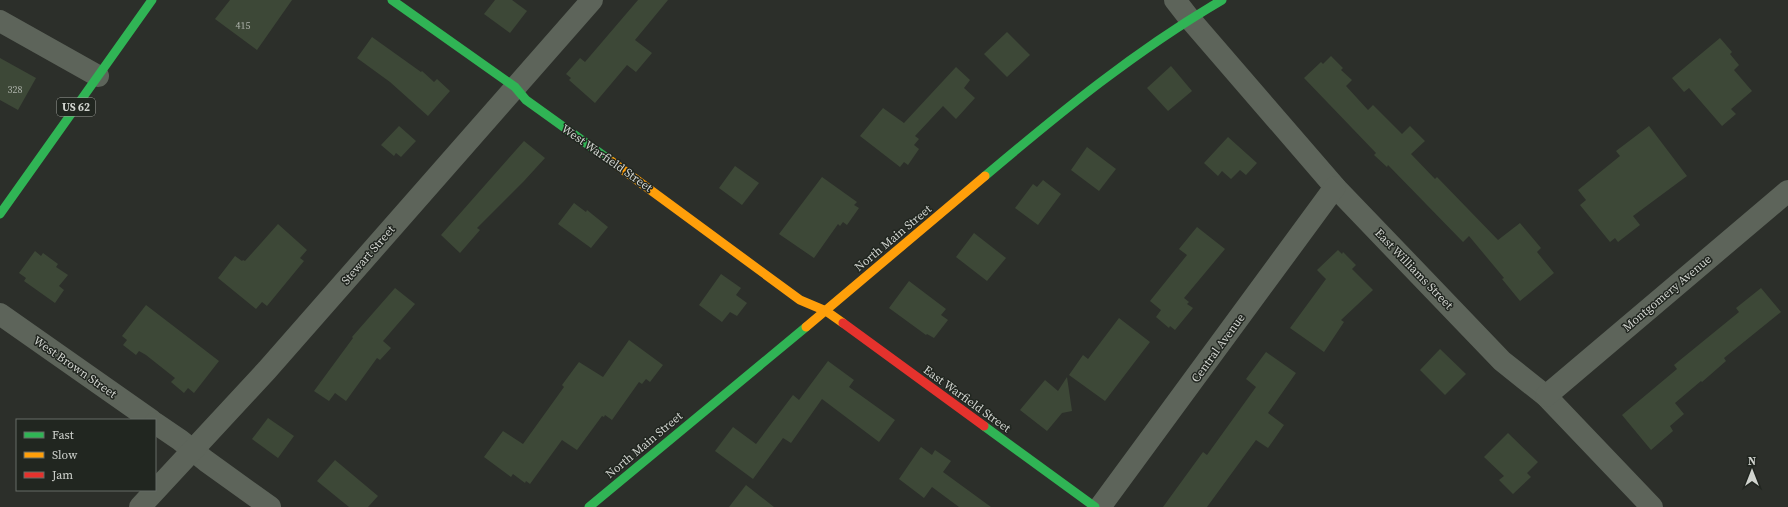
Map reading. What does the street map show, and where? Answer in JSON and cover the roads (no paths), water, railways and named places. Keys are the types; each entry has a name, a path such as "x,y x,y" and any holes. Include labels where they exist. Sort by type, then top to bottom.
{"street":[{"name":"US 62","path":"0,214 152,0"},
{"name":"West Warfield Street","path":"392,0 515,87 526,100 672,204 800,300 826,311"},
{"name":"Stewart Street","path":"156,489 267,370 592,0"},
{"name":"East Williams Street","path":"1175,0 1188,18 1335,187 1502,361 1546,396 1652,507"},
{"name":"North Main Street","path":"589,507 826,311 1082,94 1188,18 1222,0"},
{"path":"0,20 98,76"},
{"name":"Central Avenue","path":"1100,507 1335,187"},
{"name":"Montgomery Avenue","path":"1546,396 1788,191"},
{"name":"East Warfield Street","path":"826,311 1095,507"},
{"name":"West Brown Street","path":"0,314 150,419"},
{"path":"156,424 206,462 270,507"},
{"name":"Stewart Street","path":"140,507 155,491"}]}
